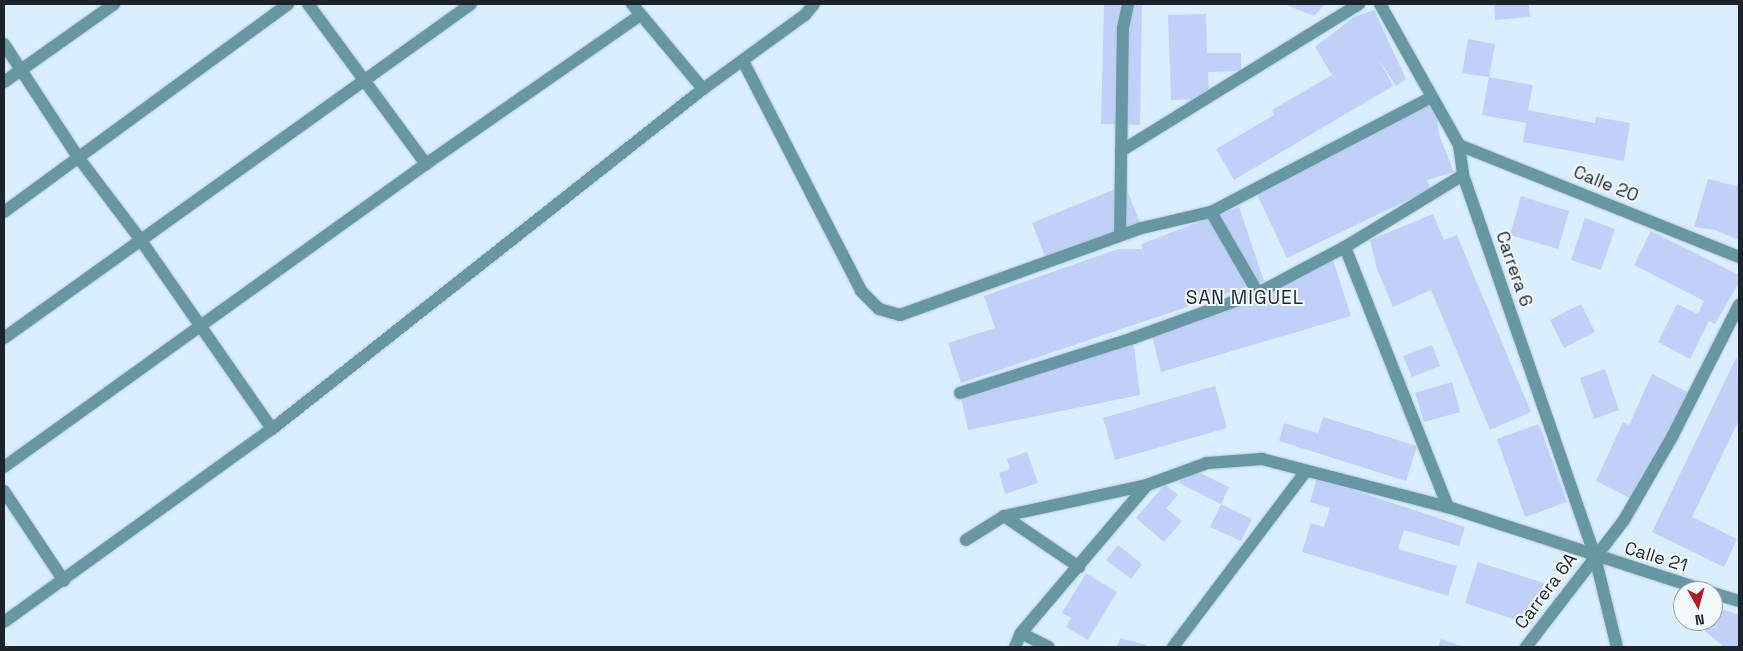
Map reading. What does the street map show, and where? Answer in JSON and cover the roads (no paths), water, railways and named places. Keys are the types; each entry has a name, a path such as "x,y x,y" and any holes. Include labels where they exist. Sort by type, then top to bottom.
{"street":[{"path":"4,82 114,4"},
{"path":"4,212 288,4"},
{"path":"308,4 426,164"},
{"path":"4,338 471,4"},
{"path":"632,4 640,16 703,89"},
{"path":"4,622 64,581 272,429 703,89 805,15 814,4"},
{"path":"1120,235 1123,28 1128,4"},
{"path":"1121,151 1359,4"},
{"name":"Carrera 6","path":"1380,4 1459,145 1464,175 1594,557 1617,647"},
{"path":"4,468 201,328 426,164 640,16"},
{"path":"4,44 78,158 140,239 272,429"},
{"path":"743,61 861,291 879,309 900,315 1120,235 1211,212 1432,97"},
{"name":"Calle 20","path":"1459,145 1739,256"},
{"path":"960,394 1133,338 1258,292 1344,247 1464,175"},
{"path":"1211,212 1258,292"},
{"path":"1344,247 1448,508"},
{"path":"1594,557 1624,520 1673,435 1739,305"},
{"name":"Calle 21","path":"1004,516 1147,485 1207,463 1262,459 1448,508 1594,557 1674,581"},
{"path":"1173,647 1306,472"},
{"path":"1015,647 1021,633 1147,485"},
{"path":"4,492 64,581"},
{"path":"966,540 1004,516 1079,567"},
{"name":"Carrera 6A","path":"1526,647 1594,557"},
{"path":"1723,596 1739,601"},
{"path":"1021,633 1049,647"}],"district":[{"name":"SAN MIGUEL","path":"1245,298"}]}
